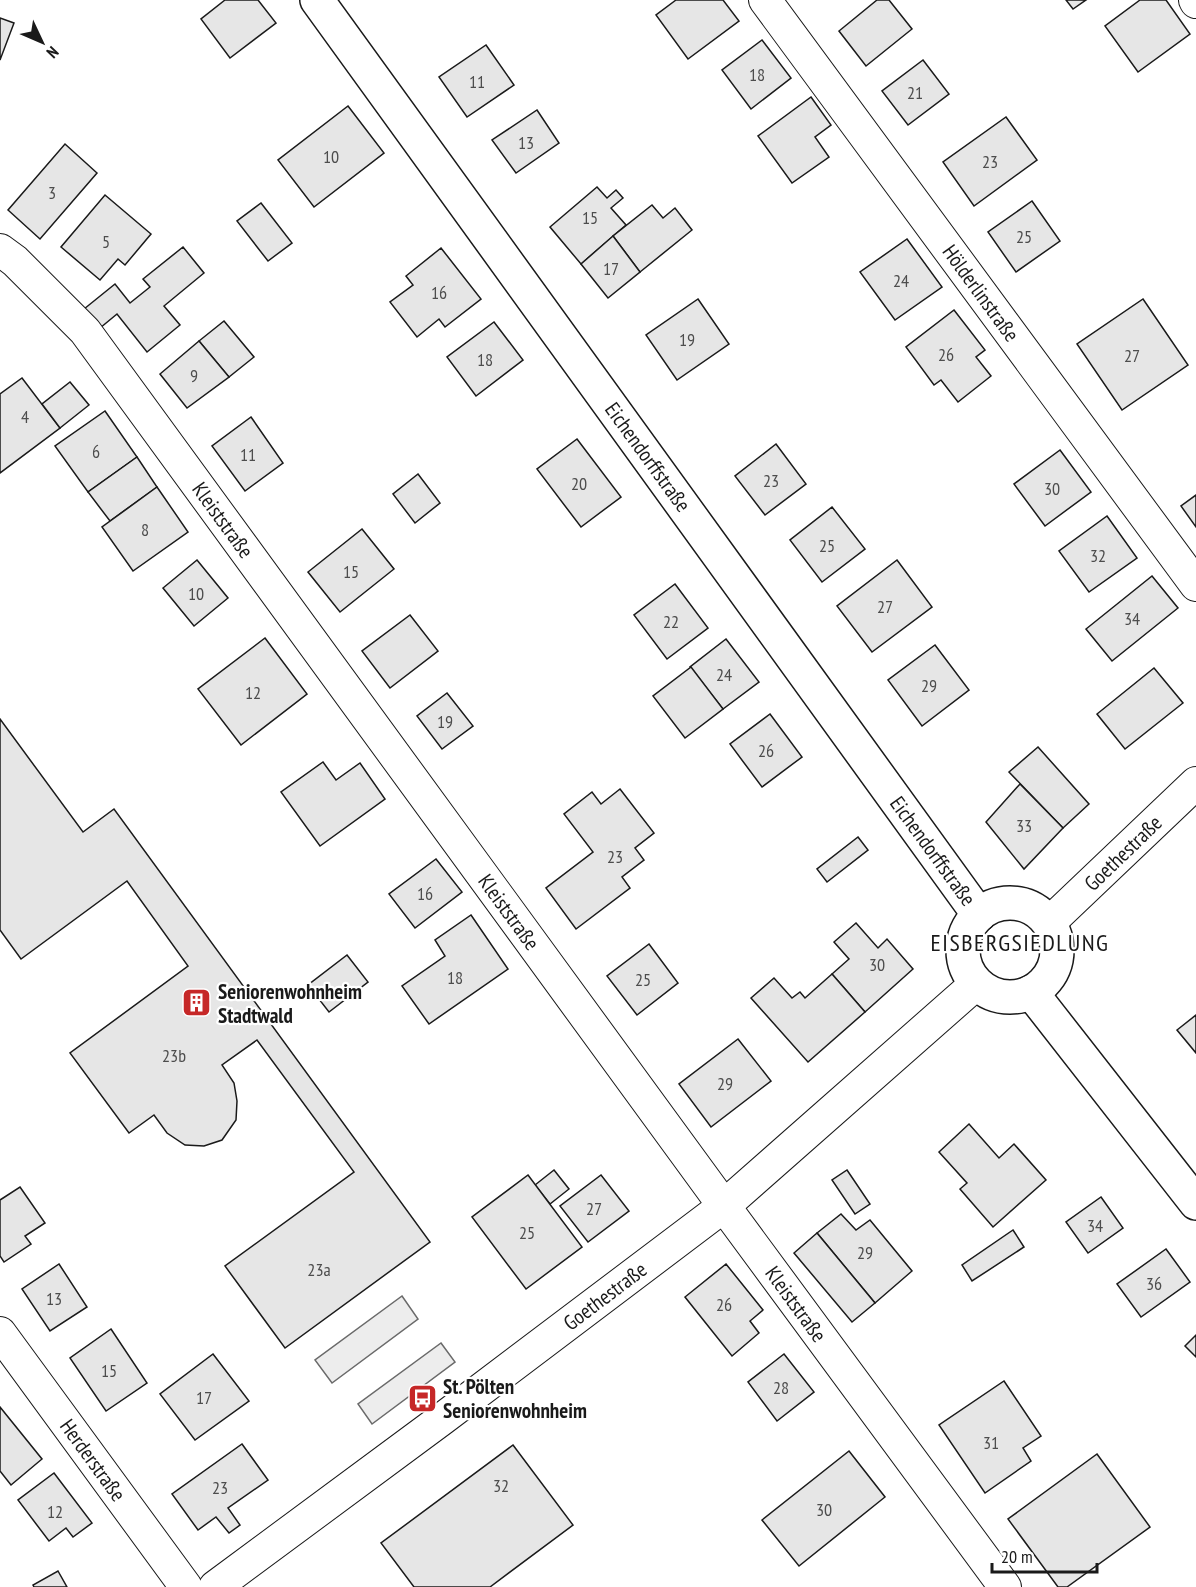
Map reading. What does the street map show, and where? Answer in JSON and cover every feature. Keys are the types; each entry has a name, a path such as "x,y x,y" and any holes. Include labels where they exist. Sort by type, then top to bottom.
{"street":[{"name":"Eichendorffstraße","path":"317,0 979,915"},
{"name":"Hölderlinstraße","path":"765,0 1196,585"},
{"name":"Kleiststraße","path":"0,250 15,261 85,331 1005,1587"},
{"name":"Goethestraße","path":"1049,923 1196,783"},
{"path":"1002,903 1014,903 1026,905 1038,911 1049,923 1057,941 1058,953 1050,976 1042,985 1018,996 1003,996 988,992 976,983 964,961 963,948 971,924 979,915 990,907 1002,903"},
{"name":"Goethestraße","path":"215,1587 724,1206 976,983"},
{"path":"1030,992 1196,1203"},
{"name":"Herderstraße","path":"0,1333 186,1587"}],"shaded area":[{"path":"402,1296 418,1319 332,1383 315,1360"},
{"path":"441,1343 455,1362 372,1424 358,1404"}],"building":[{"path":"225,0 258,0 276,23 230,58 201,19"},
{"path":"676,0 723,0 739,21 688,59 656,15"},
{"path":"877,0 889,0 912,29 866,66 839,31"},
{"path":"1066,0 1086,0 1073,9"},
{"path":"1140,0 1166,0 1190,34 1138,72 1105,26"},
{"path":"0,18 14,23 0,60"},
{"path":"762,40 791,78 751,109 722,70"},
{"path":"486,45 514,85 467,117 439,77"},
{"path":"923,60 949,94 908,125 882,91"},
{"path":"811,97 831,125 815,137 829,157 792,183 758,136"},
{"path":"348,106 384,153 314,207 278,160"},
{"path":"537,110 559,143 516,173 492,140"},
{"path":"1006,117 1037,160 974,206 943,162"},
{"path":"65,144 97,173 40,239 8,210"},
{"path":"597,187 607,198 616,190 623,198 611,208 626,225 581,264 550,227"},
{"path":"105,195 151,234 125,265 118,259 100,280 61,247"},
{"path":"1032,201 1060,241 1016,272 988,232"},
{"path":"261,203 292,243 268,261 237,221"},
{"path":"652,205 663,218 675,208 692,230 640,272 613,236"},
{"path":"613,236 640,272 608,298 581,264"},
{"path":"907,239 942,287 895,320 860,272"},
{"path":"183,247 204,273 164,306 180,325 147,352 117,314 100,328 84,309 115,284 130,303 150,287 143,279"},
{"path":"441,248 481,299 445,327 439,319 417,337 390,302 413,285 406,276"},
{"path":"698,299 729,344 677,380 646,335"},
{"path":"1143,299 1188,365 1122,410 1077,344"},
{"path":"954,310 985,350 976,357 991,376 958,402 941,380 934,385 906,347"},
{"path":"224,321 254,357 229,377 199,341"},
{"path":"494,322 523,360 476,396 447,357"},
{"path":"199,341 229,377 187,408 160,374"},
{"path":"22,378 60,428 0,473 0,394"},
{"path":"70,382 89,405 60,428 42,404"},
{"path":"105,411 137,457 88,492 55,446"},
{"path":"251,417 283,463 245,491 212,446"},
{"path":"577,439 621,497 581,527 537,469"},
{"path":"776,444 806,484 765,515 735,476"},
{"path":"1060,450 1091,492 1045,526 1014,484"},
{"path":"137,457 157,487 110,521 88,492"},
{"path":"418,474 440,503 415,523 393,494"},
{"path":"157,487 188,532 133,571 102,527"},
{"path":"1196,495 1196,527 1181,506"},
{"path":"832,507 865,549 822,582 790,540"},
{"path":"1107,516 1137,558 1089,592 1059,551"},
{"path":"362,529 394,569 340,612 308,572"},
{"path":"197,560 228,598 194,626 163,588"},
{"path":"897,560 932,607 872,652 837,606"},
{"path":"1152,576 1178,608 1112,661 1086,629"},
{"path":"675,584 708,628 667,659 634,615"},
{"path":"410,615 438,651 390,688 362,651"},
{"path":"265,638 307,694 241,745 198,689"},
{"path":"726,639 759,682 723,709 690,667"},
{"path":"935,645 969,690 922,726 888,680"},
{"path":"691,667 723,709 685,738 653,696"},
{"path":"1154,668 1183,703 1125,749 1097,714"},
{"path":"447,693 473,726 442,749 417,716"},
{"path":"770,714 802,757 762,787 730,744"},
{"name":"Seniorenwohnheim Stadtwald","path":"0,719 83,832 114,809 430,1242 285,1348 225,1266 354,1172 257,1040 222,1065 234,1083 237,1101 236,1120 222,1140 204,1146 185,1145 167,1133 154,1115 129,1133 70,1053 188,966 127,881 21,959 0,930"},
{"path":"1038,747 1089,804 1063,828 1009,772"},
{"path":"323,762 336,780 360,763 385,799 320,846 281,792"},
{"path":"1020,784 1063,828 1024,869 986,822"},
{"path":"620,789 654,833 635,848 644,860 622,877 630,888 576,929 546,888 593,852 564,814 592,792 601,804"},
{"path":"858,837 868,850 827,882 817,869"},
{"path":"436,859 462,892 415,928 389,894"},
{"path":"471,915 508,969 429,1024 402,986 445,956 435,940"},
{"path":"856,923 878,948 887,939 913,969 865,1012 832,974 849,959 834,942"},
{"path":"649,944 678,983 637,1015 607,976"},
{"path":"347,955 368,982 329,1012 308,985"},
{"path":"832,974 865,1012 808,1062 751,998 774,978 792,998 800,992 805,998"},
{"path":"1196,1015 1196,1053 1177,1030"},
{"path":"738,1039 771,1081 711,1127 679,1084"},
{"path":"969,1124 999,1158 1014,1144 1046,1180 993,1227 960,1189 967,1183 939,1152"},
{"path":"554,1170 569,1189 550,1204 535,1185"},
{"path":"847,1170 870,1204 855,1214 832,1180"},
{"path":"528,1175 582,1247 526,1289 472,1217"},
{"path":"601,1175 629,1211 588,1242 560,1206"},
{"path":"20,1187 45,1223 25,1236 31,1244 4,1262 0,1256 0,1200"},
{"path":"1101,1197 1123,1228 1088,1253 1066,1222"},
{"path":"841,1214 856,1230 870,1220 912,1271 875,1303 817,1233"},
{"path":"1013,1230 1024,1247 972,1281 962,1265"},
{"path":"817,1233 875,1303 852,1322 794,1253"},
{"path":"1166,1249 1190,1282 1141,1317 1117,1284"},
{"path":"59,1264 87,1307 50,1331 22,1289"},
{"path":"726,1264 763,1310 750,1321 759,1333 732,1356 685,1297"},
{"path":"111,1329 147,1383 106,1411 70,1358"},
{"path":"1196,1335 1196,1357 1185,1346"},
{"path":"213,1354 249,1401 195,1440 160,1394"},
{"path":"784,1354 814,1392 777,1421 748,1382"},
{"path":"1004,1381 1041,1436 1023,1448 1031,1461 985,1493 939,1425"},
{"path":"0,1407 42,1459 11,1485 0,1471"},
{"path":"242,1444 268,1480 228,1508 240,1525 229,1533 216,1517 198,1530 172,1494"},
{"path":"513,1445 573,1525 490,1587 414,1587 381,1543"},
{"path":"849,1451 885,1497 799,1566 762,1520"},
{"path":"1097,1454 1150,1527 1067,1587 1058,1587 1008,1519"},
{"path":"54,1473 92,1523 73,1537 66,1528 49,1541 18,1500"},
{"path":"58,1571 67,1587 34,1587 33,1585"}],"place":[{"name":"Seniorenwohnheim Stadtwald","path":"197,1003"},
{"name":"St. Pölten Seniorenwohnheim","path":"422,1398"}],"district":[{"name":"EISBERGSIEDLUNG","path":"1020,942"}]}
